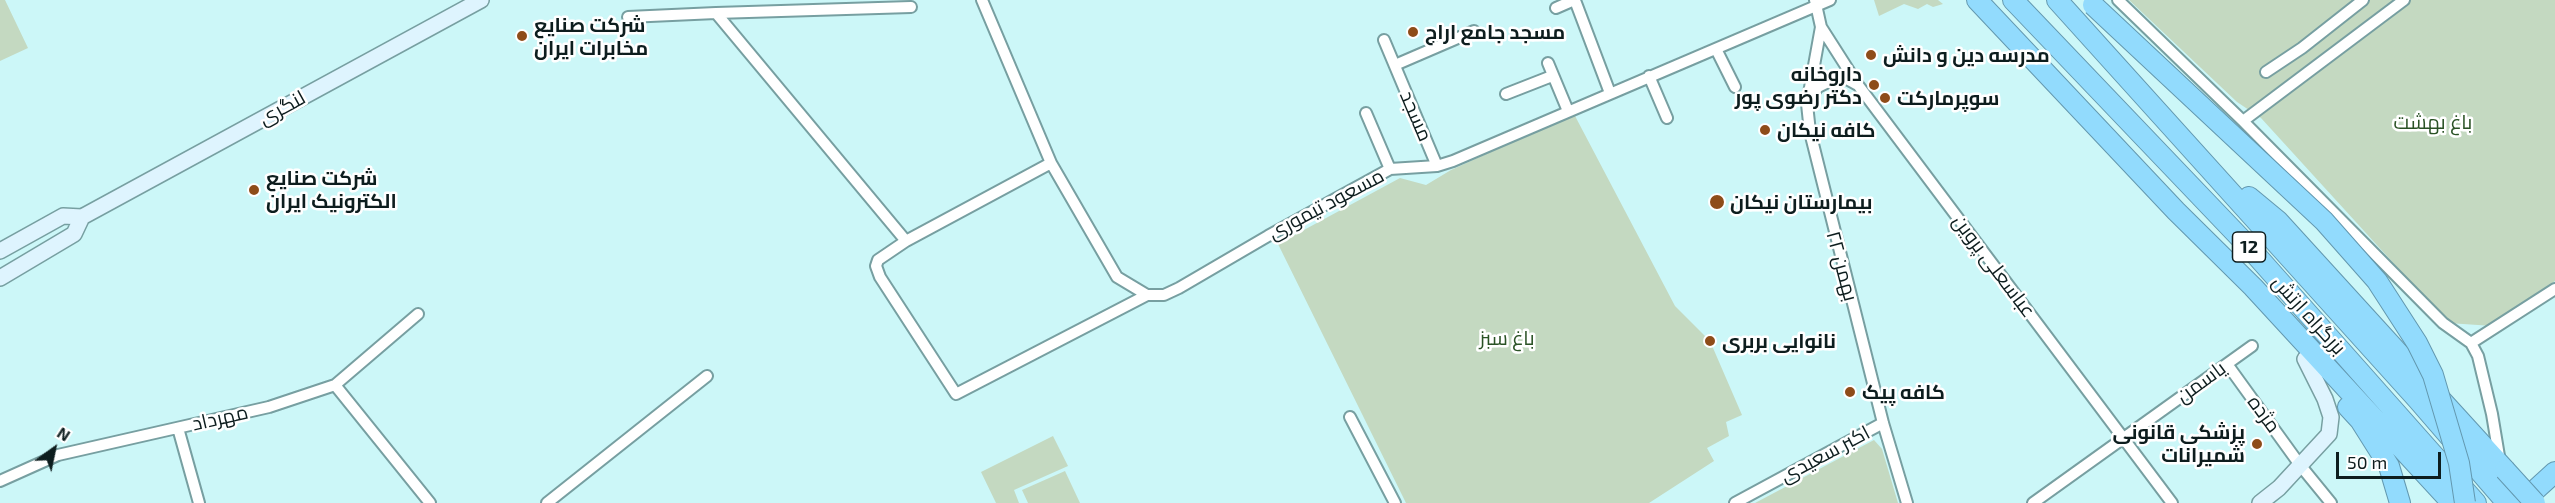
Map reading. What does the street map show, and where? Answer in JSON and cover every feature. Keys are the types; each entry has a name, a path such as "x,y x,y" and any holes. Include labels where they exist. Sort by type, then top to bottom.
{"highway":[{"path":"1977,0 2176,211 2253,287 2452,503"},
{"name":"بزرگراه ارتش","path":"2057,0 2200,157 2507,503"},
{"path":"2012,1 2027,54"},
{"name":"بزرگراه ارتش","path":"2012,1 2247,246 2472,502"},
{"path":"2091,2 2316,213 2377,281 2418,343 2433,375 2472,502"},
{"path":"2200,157 2278,221 2535,503"},
{"path":"2176,211 2246,299 2360,420 2389,466 2400,503"},
{"path":"2520,503 2555,472"}],"main road":[{"name":"لنگری","path":"82,217 481,0"},
{"path":"0,251 63,216 82,217 74,234 0,278"},
{"path":"2260,503 2279,488 2329,434 2331,417 2305,359"}],"street":[{"name":"مسعود تیموری","path":"906,241 878,260 876,266 880,278 956,394 1147,295 1164,295 1179,288 1390,169 1437,166 1454,161 1716,49 1816,3 1830,0"},
{"path":"2118,0 2243,121 2443,323 2471,343 2478,356 2503,468"},
{"path":"2266,72 2302,48 2363,0"},
{"path":"2243,121 2404,0"},
{"path":"984,1 1051,163 1117,277 1147,295"},
{"path":"1556,8 1572,1 1576,3 1610,93"},
{"path":"1816,3 1821,27"},
{"path":"628,17 911,7"},
{"path":"716,13 906,241 1051,163"},
{"name":"عباسعلی پروین","path":"1821,27 1858,85 2172,503"},
{"name":"۲۲ بهمن","path":"1821,27 1807,104 1810,132 1829,217 1883,423 1907,503"},
{"name":"مسجد","path":"1395,65 1474,31"},
{"name":"مسجد","path":"1384,40 1437,166"},
{"path":"1716,49 1734,87"},
{"path":"1548,63 1551,76 1568,111"},
{"path":"1506,94 1551,76"},
{"path":"1649,76 1667,118"},
{"path":"1807,104 1818,87 1827,81 1836,78 1858,85"},
{"path":"1366,113 1390,169"},
{"path":"2471,343 2555,289"},
{"name":"مهرداد","path":"0,481 58,455 269,407 335,385 418,314"},
{"name":"یاسمن","path":"2033,503 2252,346"},
{"name":"مژده","path":"2227,364 2300,465 2331,503"},
{"path":"547,503 707,376"},
{"path":"335,385 430,503"},
{"path":"1350,417 1395,503"},
{"name":"اکبر سعیدی","path":"1735,503 1883,423"},
{"path":"178,428 199,503"}],"green space":[{"path":"0,0 5,0 28,48 0,61"},
{"path":"1874,0 1938,0 1943,4 1933,7 1927,4 1918,9 1904,4 1879,16"},
{"name":"باغ بهشت","path":"2129,0 2555,0 2555,281 2493,326 2448,323 2261,118 2237,102"},
{"name":"باغ سبز","path":"1574,114 1675,306 1710,341 1742,415 1726,422 1729,436 1707,448 1714,461 1649,503 1406,503 1278,244 1400,178 1426,185 1451,170"},
{"path":"1053,436 1068,466 1014,490 1019,503 996,503 981,472"},
{"path":"1874,440 1882,449 1898,503 1755,503"},
{"path":"1065,471 1080,503 1028,503 1022,490"}],"place":[{"name":"مسجد جامع اراج","path":"1413,32"},
{"name":"شرکت صنایع مخابرات ایران","path":"522,36"},
{"name":"مدرسه دین و دانش","path":"1871,55"},
{"name":"داروخانه دکتر رضوی پور","path":"1874,85"},
{"name":"سوپرمارکت","path":"1885,98"},
{"name":"کافه نیکان","path":"1765,130"},
{"name":"شرکت صنایع الکترونیک ایران","path":"254,190"},
{"name":"بیمارستان نیکان","path":"1717,202"},
{"name":"نانوایی بربری","path":"1710,341"},
{"name":"کافه پیک","path":"1850,392"},
{"name":"پزشکی قانونی شمیرانات","path":"2257,444"}]}
